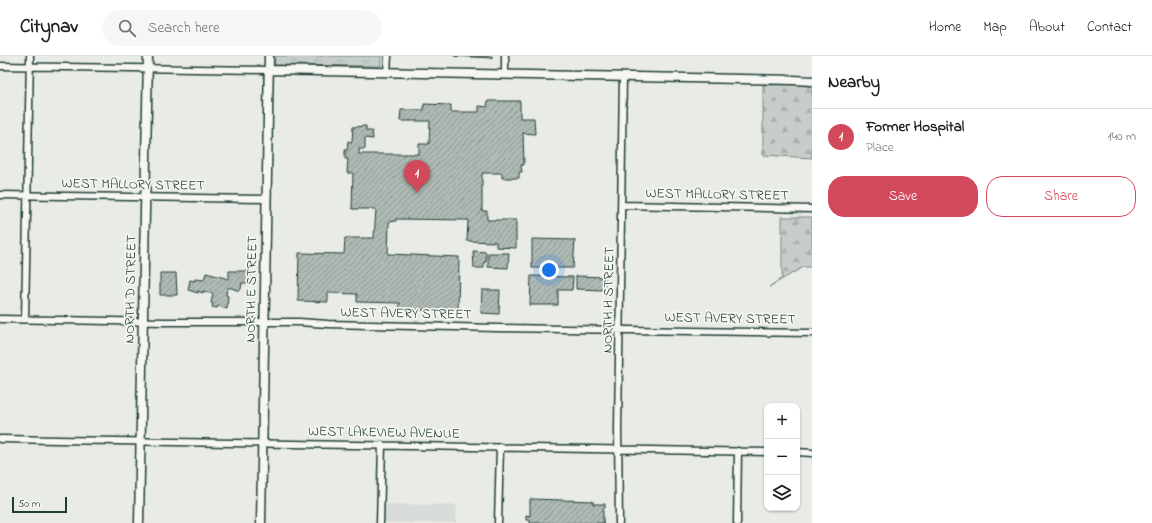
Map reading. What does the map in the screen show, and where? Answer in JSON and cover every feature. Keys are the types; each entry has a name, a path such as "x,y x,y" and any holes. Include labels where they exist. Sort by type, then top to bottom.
{"street":[{"path":"25,319 30,56"},
{"name":"NORTH D STREET","path":"139,523 148,56"},
{"name":"NORTH E STREET","path":"261,523 269,56"},
{"path":"388,56 388,73"},
{"path":"505,56 505,75"},
{"path":"0,66 812,81"},
{"name":"NORTH H STREET","path":"619,523 623,77"},
{"name":"WEST MALLORY STREET","path":"0,194 266,199"},
{"name":"WEST MALLORY STREET","path":"622,205 812,210"},
{"name":"WEST AVERY STREET","path":"0,319 143,322 299,322 812,333"},
{"name":"WEST LAKEVIEW AVENUE","path":"0,439 764,452"},
{"path":"380,523 382,445"},
{"path":"498,523 500,447"},
{"path":"737,523 738,452"},
{"path":"800,452 812,453"}],"shaded area":[{"path":"384,504 457,505 456,523 384,523"}],"green space":[{"path":"275,56 381,56 381,66 275,65"},
{"path":"800,84 812,87 812,158 763,155 763,85"},
{"path":"782,217 812,217 812,267 803,267 769,287 782,278"}],"building":[{"path":"454,56 492,56 492,58"},
{"path":"488,101 520,101 520,118 534,118 535,134 523,133 524,165 521,165 522,172 519,172 519,178 502,178 502,173 482,173 482,211 487,211 487,220 516,220 516,248 496,247 496,242 467,241 468,220 396,219 396,221 389,222 388,254 459,257 458,310 399,310 400,303 357,302 357,294 328,293 328,302 298,301 299,253 344,254 345,238 374,238 376,209 352,209 353,173 347,173 348,159 345,159 345,150 347,150 348,141 352,142 353,127 366,126 366,131 372,131 373,139 365,138 365,149 359,149 359,154 419,154 419,144 429,144 430,121 400,121 401,110 424,110 424,104 451,105 451,112 479,112 479,106 487,107"},
{"path":"532,239 575,240 573,268 532,268"},
{"path":"473,251 486,252 486,262 484,262 484,268 474,268"},
{"path":"488,253 509,253 508,268 488,267"},
{"path":"229,271 250,271 250,283 242,283 239,291 232,288 227,288 227,309 218,306 217,308 212,307 213,304 211,303 213,294 203,291 203,293 198,291 198,293 188,290 190,280 204,280 206,273 229,279"},
{"path":"160,273 176,273 177,295 160,295"},
{"path":"531,276 573,277 572,290 558,290 558,305 530,305"},
{"path":"576,276 605,277 604,290 576,289"},
{"path":"482,290 500,290 499,314 481,313"},
{"path":"530,499 593,501 593,504 605,504 605,508 603,508 604,523 530,523 530,520 526,520 526,515 530,516"}],"place":[{"name":"Former Hospital","path":"417,193"}]}
